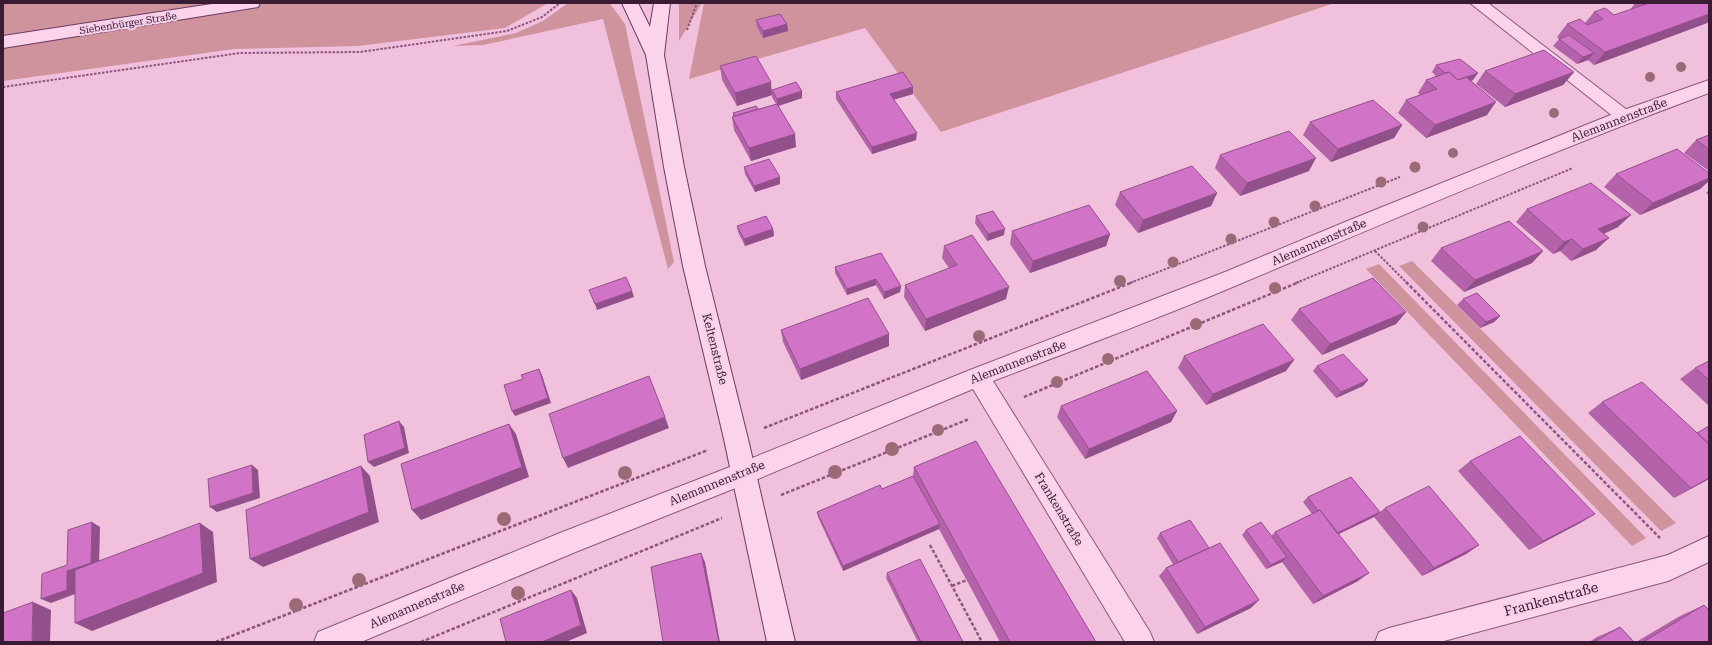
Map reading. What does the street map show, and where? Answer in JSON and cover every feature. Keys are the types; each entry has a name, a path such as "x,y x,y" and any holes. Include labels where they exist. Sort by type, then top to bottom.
{"street":[{"name":"Siebenbürger Straße","path":"3,42 252,3"},
{"name":"Keltenstraße","path":"655,55 662,3"},
{"name":"Keltenstraße","path":"629,4 655,55 674,166 694,266 744,473 781,642"},
{"name":"Alemannenstraße","path":"328,642 569,542 744,473 978,377 1233,278 1352,227 1625,116 1709,86"},
{"name":"Frankenstraße","path":"978,377 1140,642"},
{"name":"Frankenstraße","path":"1389,642 1668,568 1698,554"}],"lane":[{"path":"1478,3 1625,116"}],"path":[{"path":"3,87 240,53 360,52 507,31 542,17 560,3"},
{"path":"216,642 736,439 1153,273 1402,177"},
{"path":"1375,251 1654,534 1698,554"},
{"path":"421,642 751,506"},
{"path":"930,545 982,642"},
{"path":"952,586 967,580"}],"shaded area":[{"path":"3,3 548,3 505,28 358,46 234,49 3,81"},
{"path":"568,3 608,3 625,24 674,262 668,269 603,19 483,45 453,46 516,33 543,21"},
{"path":"679,3 702,3 679,41"},
{"path":"704,3 1335,3 941,132 865,28 689,79"},
{"path":"1412,261 1676,523 1661,531 1399,266"},
{"path":"1379,264 1646,538 1632,546 1366,269"}],"building":[{"path":"1649,3 1708,3 1709,14 1605,52 1567,24 1580,19 1587,25 1603,19 1594,12 1605,8 1614,15"},
{"path":"780,14 787,24 763,31 756,20"},
{"path":"1569,35 1594,53 1583,57 1559,39"},
{"path":"1544,50 1574,72 1515,94 1485,71"},
{"path":"756,56 771,82 735,93 720,66"},
{"path":"1460,59 1478,73 1458,80 1449,72 1445,73 1436,65"},
{"path":"903,72 913,87 890,94 917,133 872,147 836,92"},
{"path":"1449,72 1458,80 1466,77 1496,102 1435,125 1406,100 1437,89 1426,80"},
{"path":"796,82 802,91 777,99 772,90"},
{"path":"1373,100 1402,125 1338,149 1310,122"},
{"path":"777,104 795,134 749,148 732,117"},
{"path":"756,106 758,109 735,116 733,113"},
{"path":"1289,131 1316,158 1247,183 1220,155"},
{"path":"1709,135 1709,149 1696,140"},
{"path":"1677,149 1709,173 1709,178 1653,203 1616,174"},
{"path":"769,159 780,177 754,186 744,167"},
{"path":"1192,166 1217,193 1143,220 1120,192"},
{"path":"1591,183 1631,215 1598,229 1609,238 1583,249 1572,239 1564,242 1527,209"},
{"path":"1089,205 1110,234 1033,261 1012,231"},
{"path":"993,211 1005,229 988,234 976,216"},
{"path":"766,216 773,229 744,239 737,226"},
{"path":"1509,221 1543,251 1475,280 1441,248"},
{"path":"972,235 1009,287 926,319 905,285 957,265 944,246"},
{"path":"881,253 901,286 884,292 876,279 847,289 835,267"},
{"path":"626,277 632,291 595,304 589,290"},
{"path":"1373,278 1406,312 1330,344 1299,309"},
{"path":"1477,293 1500,316 1486,322 1463,299"},
{"path":"868,298 889,334 800,369 781,330"},
{"path":"1263,324 1294,360 1213,394 1184,356"},
{"path":"1343,354 1368,380 1341,392 1317,366"},
{"path":"1709,361 1709,380 1695,368"},
{"path":"539,369 548,398 512,411 504,385 523,379 521,375"},
{"path":"1147,371 1177,411 1089,449 1061,406"},
{"path":"649,376 665,417 563,458 549,414"},
{"path":"1642,382 1709,444 1709,478 1691,488 1602,402"},
{"path":"399,421 405,448 368,462 364,435"},
{"path":"509,424 522,467 412,510 401,464"},
{"path":"1709,426 1709,444 1697,433"},
{"path":"1520,436 1595,514 1543,541 1470,461"},
{"path":"976,441 1096,642 1010,642 914,467"},
{"path":"252,465 253,493 210,507 208,479"},
{"path":"361,466 369,512 250,559 246,510"},
{"path":"913,476 940,524 843,566 817,512 880,485 882,489"},
{"path":"1351,477 1380,512 1337,533 1308,497"},
{"path":"1429,486 1479,545 1434,568 1385,508"},
{"path":"1320,510 1369,573 1323,596 1275,532"},
{"path":"1190,520 1209,548 1178,562 1160,533"},
{"path":"92,522 91,563 67,571 67,590 41,599 42,574 67,565 68,530"},
{"path":"1261,522 1287,557 1271,565 1246,530"},
{"path":"200,523 203,573 75,623 75,570"},
{"path":"1220,543 1259,600 1205,627 1166,568"},
{"path":"701,553 719,642 663,642 651,567"},
{"path":"920,559 963,642 921,642 887,573"},
{"path":"571,590 581,625 542,642 506,642 500,619"},
{"path":"33,602 32,642 3,642 3,613"},
{"path":"1704,605 1709,610 1709,642 1643,642"},
{"path":"1620,627 1634,642 1594,642"}]}
